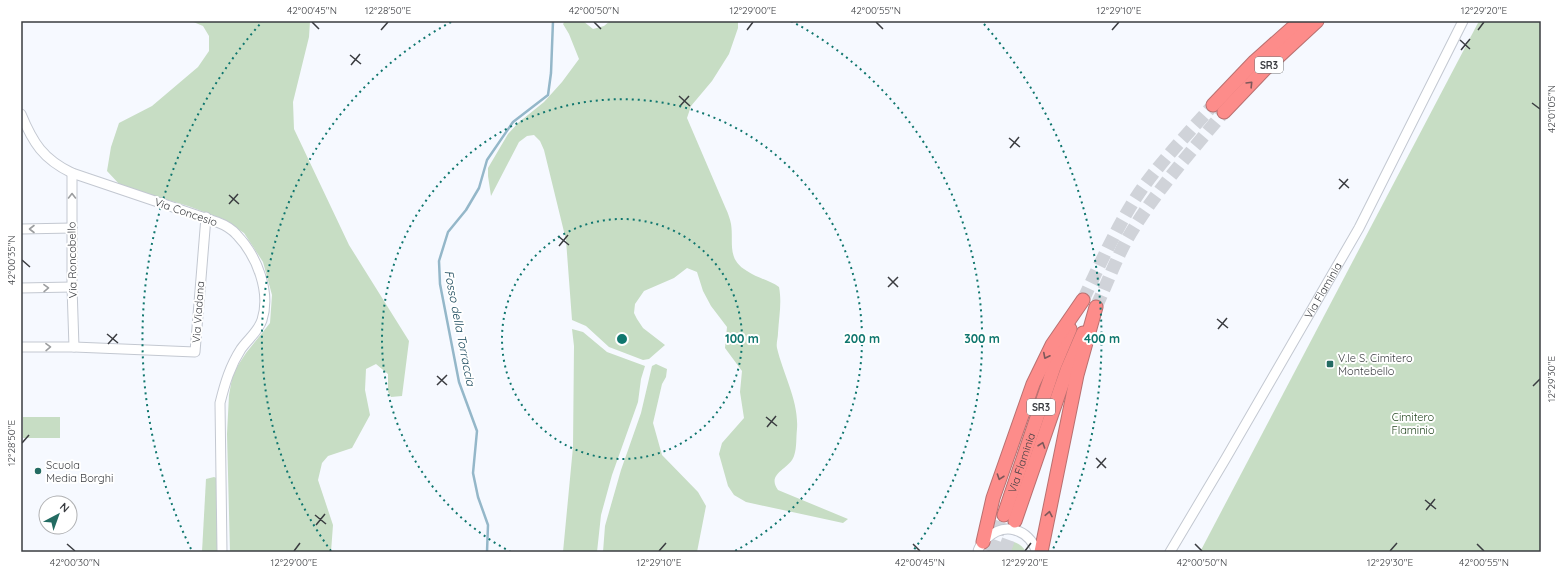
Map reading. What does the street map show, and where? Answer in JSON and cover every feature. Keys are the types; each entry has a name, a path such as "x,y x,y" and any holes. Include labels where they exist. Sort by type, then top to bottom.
{"highway":[{"name":"SR3","path":"1300,21 1255,61 1218,108 1264,70 1317,22"},
{"name":"Via Flaminia","path":"979,549 993,498 1032,384 1052,345 1083,300 1059,353 1009,518 1067,370 1096,307 1077,375 1041,552"}],"street":[{"name":"Via Flaminia","path":"1170,552 1359,228 1462,21"},
{"name":"Via Concesio","path":"21,114 32,138 41,152 55,164 72,173 206,217 230,229 246,245 260,273 265,300 264,314 255,333 242,349 230,368 220,403 222,552"},
{"name":"Via Roncobello","path":"72,173 72,287 74,346"},
{"name":"Via Viadana","path":"21,347 74,346 195,352 206,217"},
{"path":"21,229 72,228"},
{"path":"21,288 72,287"},
{"path":"979,549 999,530 1007,528 1016,529 1027,537 1037,552"}],"green space":[{"path":"191,21 310,21 309,37 293,102 294,129 349,245 409,341 402,396 391,397 388,392 388,374 376,364 366,369 365,390 370,415 352,448 328,456 322,463 318,480 333,525 331,552 230,552 227,434 229,395 233,373 246,353 270,323 272,295 263,262 244,233 223,219 188,206 121,186 107,171 111,147 119,123 152,106 198,67 209,51 209,36 203,26"},
{"path":"565,21 583,21 593,29 604,26 610,21 738,21 738,28 729,54 712,81 691,106 687,118 729,216 732,231 732,250 736,261 740,266 751,273 779,287 780,304 777,346 796,408 797,429 794,456 788,465 776,475 775,484 778,490 848,519 843,523 746,502 734,495 728,486 719,454 722,443 744,418 740,392 742,371 725,348 727,327 711,306 703,291 697,272 687,268 674,278 644,291 635,304 634,313 643,328 665,345 649,359 643,360 609,347 586,326 572,320 566,240 544,150 540,141 534,135 527,136 519,142 491,196 488,168 508,134 518,123 544,102 562,82 579,59 569,34 563,24"},
{"name":"Cimitero Flaminio","path":"1479,21 1541,21 1541,552 1200,552"},
{"path":"572,329 583,332 607,352 645,366 641,379 638,402 612,475 601,515 597,552 563,552 573,447 574,346"},
{"path":"656,364 667,369 653,423 662,455 698,492 706,506 697,552 603,552 605,526 621,470 641,413 652,366"},
{"path":"23,417 60,417 60,438 23,438"},
{"path":"214,477 219,479 219,552 202,552 206,479"},
{"path":"1009,541 1019,544 1026,552 992,552 999,544"}],"waterway":[{"name":"Fosso della Torraccia","path":"487,552 488,525 478,497 473,473 477,431 459,382 440,284 439,261 448,232 466,210 479,188 487,160 513,122 548,95 551,73 553,21"}],"tunnel":[{"path":"1083,300 1114,236 1135,199 1162,162 1213,105"},
{"path":"1096,307 1125,243 1147,208 1224,112"},
{"path":"991,552 1004,515"},
{"path":"1004,552 1015,521"}],"place":[{"name":"V.le S. Cimitero Montebello","path":"1330,364"},
{"name":"Scuola Media Borghi","path":"38,471"}]}
